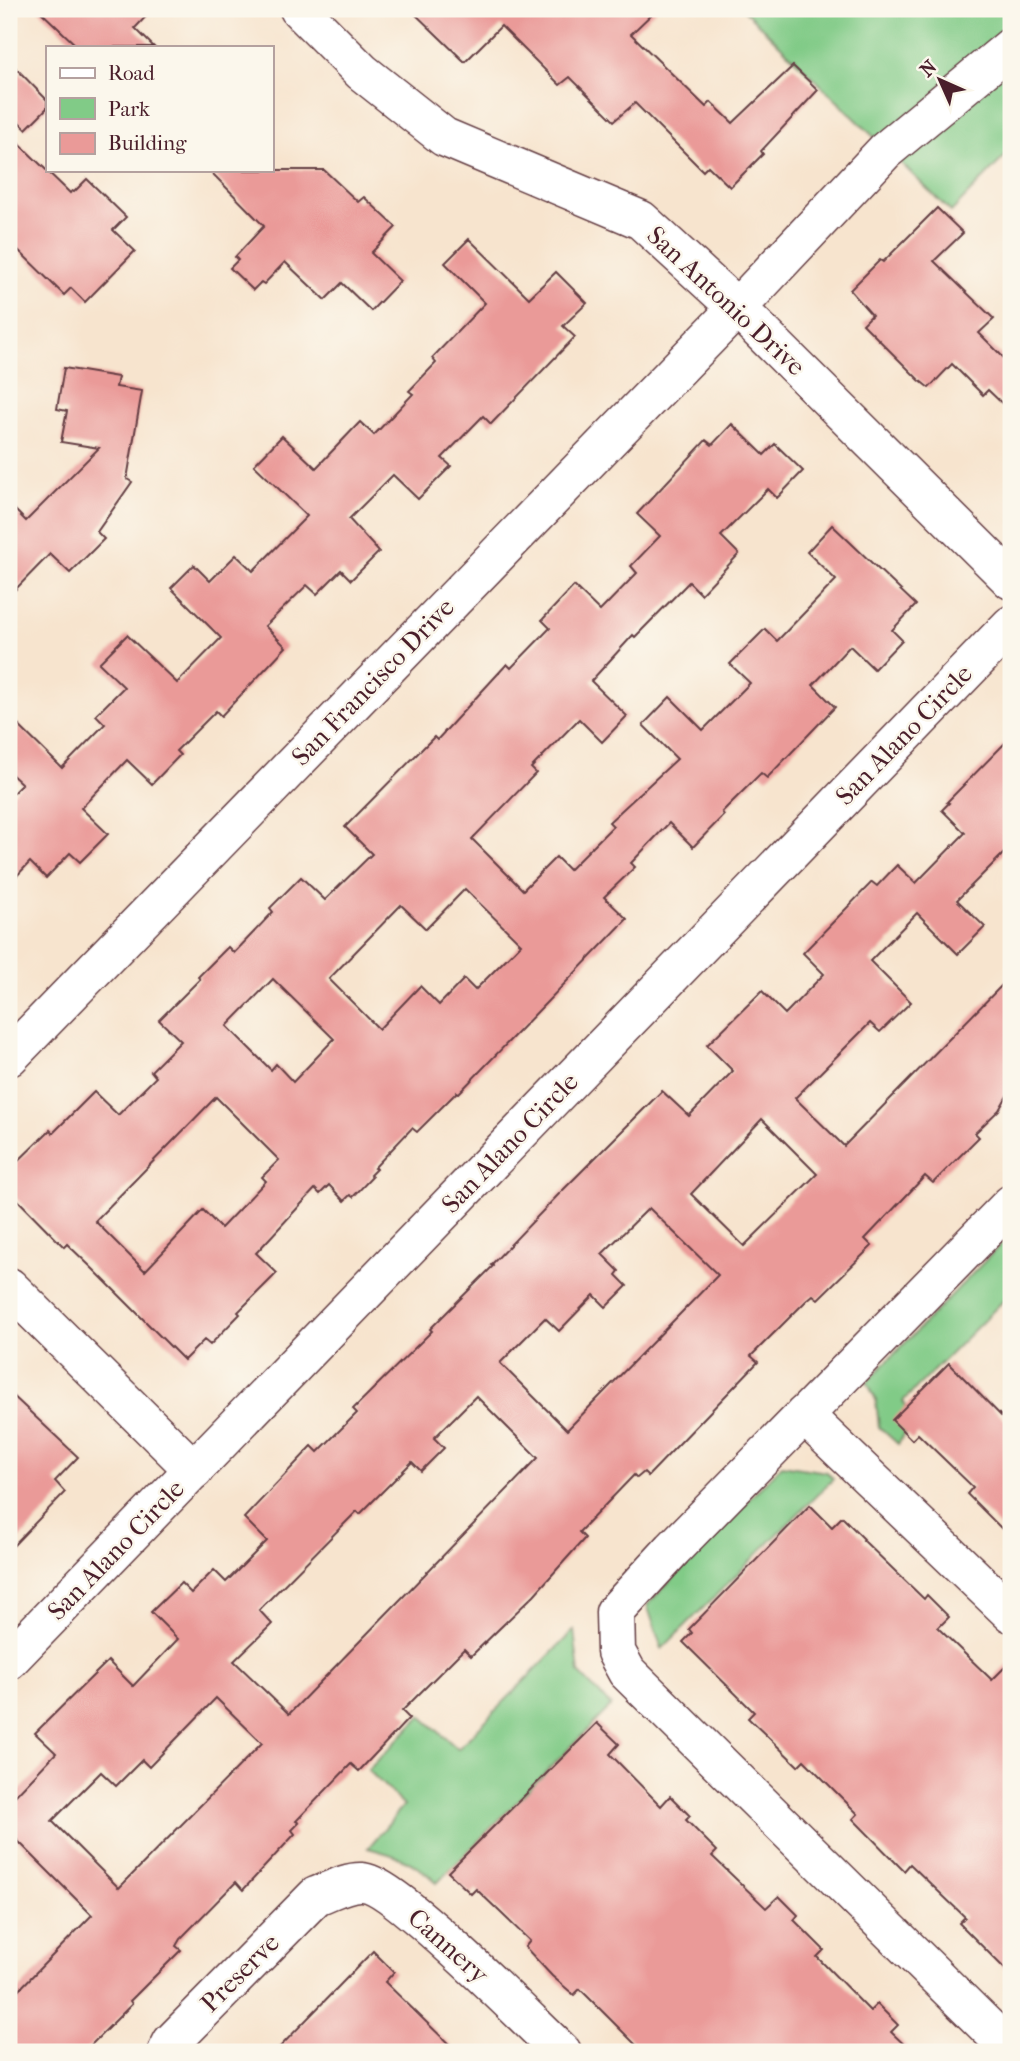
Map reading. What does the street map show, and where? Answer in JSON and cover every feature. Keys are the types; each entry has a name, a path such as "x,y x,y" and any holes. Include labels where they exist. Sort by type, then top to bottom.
{"street":[{"name":"San Antonio Drive","path":"299,9 362,72 444,138 640,220 737,308 1011,580"},
{"name":"San Francisco Drive","path":"9,1057 737,308 885,151 1011,47"},
{"name":"San Alano Circle","path":"9,1660 1011,625"},
{"path":"1011,1204 673,1549 615,1612 616,1652 626,1672 1011,2050"},
{"path":"9,1287 194,1470"},
{"path":"804,1415 1011,1613"},
{"name":"Cannery","path":"316,1896 340,1886 363,1882 385,1892 415,1914 562,2052"},
{"name":"Preserve","path":"167,2052 172,2042 316,1896"}],"green space":[{"path":"743,9 1011,9 1011,150 951,212"},
{"path":"1011,1234 1011,1293 903,1401 908,1423 898,1444 879,1427 876,1400 867,1382"},
{"path":"782,1465 827,1472 833,1479 662,1649 647,1605"},
{"path":"574,1630 579,1673 611,1706 437,1883 406,1860 368,1848 404,1805 368,1770 421,1716 458,1749"}],"building":[{"path":"38,9 153,9 135,28 153,46 77,46"},
{"path":"410,9 657,9 631,34 706,107 711,102 733,123 793,66 818,90 761,151 763,154 730,187 708,166 703,171 635,103 614,121 570,77 560,85 501,26 465,62"},
{"path":"9,61 46,99 46,109 26,129 9,112"},
{"path":"9,134 70,193 87,179 126,217 113,230 135,251 85,302 71,288 64,295 9,241"},
{"path":"324,170 358,202 364,197 396,227 371,253 400,281 371,311 342,283 325,300 285,262 264,284 261,282 253,290 230,268 238,260 235,257 264,226 211,172"},
{"path":"937,208 963,233 934,261 994,319 979,333 1011,365 1011,412 988,390 983,395 952,364 929,388 863,324 872,315 850,290 880,260 883,262"},
{"path":"469,239 529,298 556,272 587,303 563,326 575,337 491,424 483,416 442,458 451,466 418,499 393,475 349,519 379,552 351,580 341,570 317,594 307,585 265,626 286,647 221,716 216,711 176,751 180,755 152,784 127,760 81,808 108,834 80,862 70,853 46,878 30,862 9,884 9,797 22,784 9,772 9,716 62,768 105,724 96,715 124,687 99,663 127,635 177,683 221,638 171,588 194,565 210,581 236,555 253,571 307,516 254,465 282,436 316,468 360,422 374,435 413,394 409,391 436,363 432,358 485,303 445,263"},
{"path":"64,368 118,377 116,387 142,391 127,479 132,482 97,532 104,539 70,573 50,554 9,596 9,504 26,521 99,448 61,442 67,411 57,409"},
{"path":"732,424 764,455 775,444 803,471 777,498 768,489 721,536 739,554 701,594 689,582 635,637 633,635 591,681 627,716 602,742 579,719 531,768 536,773 472,839 523,890 556,857 569,870 613,826 609,822 677,759 643,725 670,697 703,730 750,683 730,664 765,629 777,641 836,580 807,552 832,525 916,605 892,630 902,640 874,669 850,646 813,685 835,707 767,778 761,773 722,812 724,815 693,847 669,823 631,863 635,867 604,897 627,919 459,1093 417,1132 412,1128 374,1168 376,1169 370,1175 372,1177 353,1197 350,1195 344,1201 329,1185 320,1194 315,1189 256,1253 277,1273 210,1345 204,1340 184,1360 92,1268 67,1244 64,1247 9,1191 9,1170 50,1130 53,1133 94,1092 118,1115 156,1077 151,1071 181,1041 159,1020 228,947 234,953 273,912 270,908 301,877 325,900 372,854 345,827 434,737 437,740 507,664 511,668 550,628 542,620 574,586 600,611 637,573 631,566 660,536 637,514 706,440 712,445","holes":["465,889 521,944 475,990 464,979 439,1005 420,986 379,1029 329,979 401,905 426,929","273,979 334,1039 293,1082 276,1064 271,1070 227,1026","216,1097 279,1160 262,1177 266,1181 221,1228 203,1210 145,1271 95,1221"]},
{"path":"1011,737 1011,846 957,900 985,927 958,954 917,913 870,961 911,1002 880,1032 870,1023 795,1098 844,1146 1011,976 1011,1089 999,1110 975,1133 979,1137 933,1183 925,1176 865,1239 872,1246 818,1299 813,1295 807,1300 751,1356 758,1362 648,1476 644,1472 637,1478 634,1475 579,1532 585,1538 534,1595 471,1656 464,1649 402,1711 409,1718 359,1771 351,1764 296,1821 299,1823 292,1830 295,1834 243,1890 236,1882 180,1939 176,1946 181,1950 84,2052 9,2052 9,2000 92,1915 9,1832 9,1802 56,1753 35,1733 108,1661 133,1686 178,1639 151,1612 181,1583 191,1593 214,1570 226,1582 267,1541 244,1518 312,1446 318,1452 357,1413 353,1409 432,1331 430,1329 559,1194 662,1091 689,1116 733,1071 707,1045 762,991 785,1014 824,974 803,953 872,882 877,886 897,865 916,883 965,833 942,810 949,803 947,802","holes":["762,1119 817,1174 744,1246 691,1194","649,1208 718,1275 567,1430 500,1363 545,1318 559,1331 594,1295 606,1307 627,1286 616,1275 619,1271 602,1254","476,1396 538,1458 289,1714 234,1661 272,1624 259,1610 357,1511 360,1514 412,1462 421,1471 444,1448 434,1438","216,1698 262,1743 119,1888 52,1821 101,1772 116,1786 142,1760 149,1767"]},
{"path":"949,1363 1011,1426 1011,1538 967,1494 973,1487 918,1434 912,1440 892,1420"},
{"path":"9,1392 78,1457 55,1481 65,1492 9,1550"},
{"path":"810,1505 832,1527 842,1517 924,1599 927,1595 949,1617 938,1628 992,1680 1011,1661 1011,1975 959,1923 965,1917 910,1864 904,1871 853,1819 858,1814 804,1760 798,1766 748,1718 754,1712 683,1642 692,1633 689,1629"},
{"path":"597,1723 619,1744 610,1754 661,1806 670,1796 690,1816 686,1820 717,1851 712,1856 766,1908 779,1896 798,1915 794,1920 824,1950 817,1957 870,2011 877,2004 898,2025 891,2032 912,2052 643,2052 580,1989 574,1995 552,1976 525,1947 530,1941 476,1889 471,1894 448,1872"},
{"path":"373,1951 394,1972 385,1982 457,2052 275,2052"}]}
